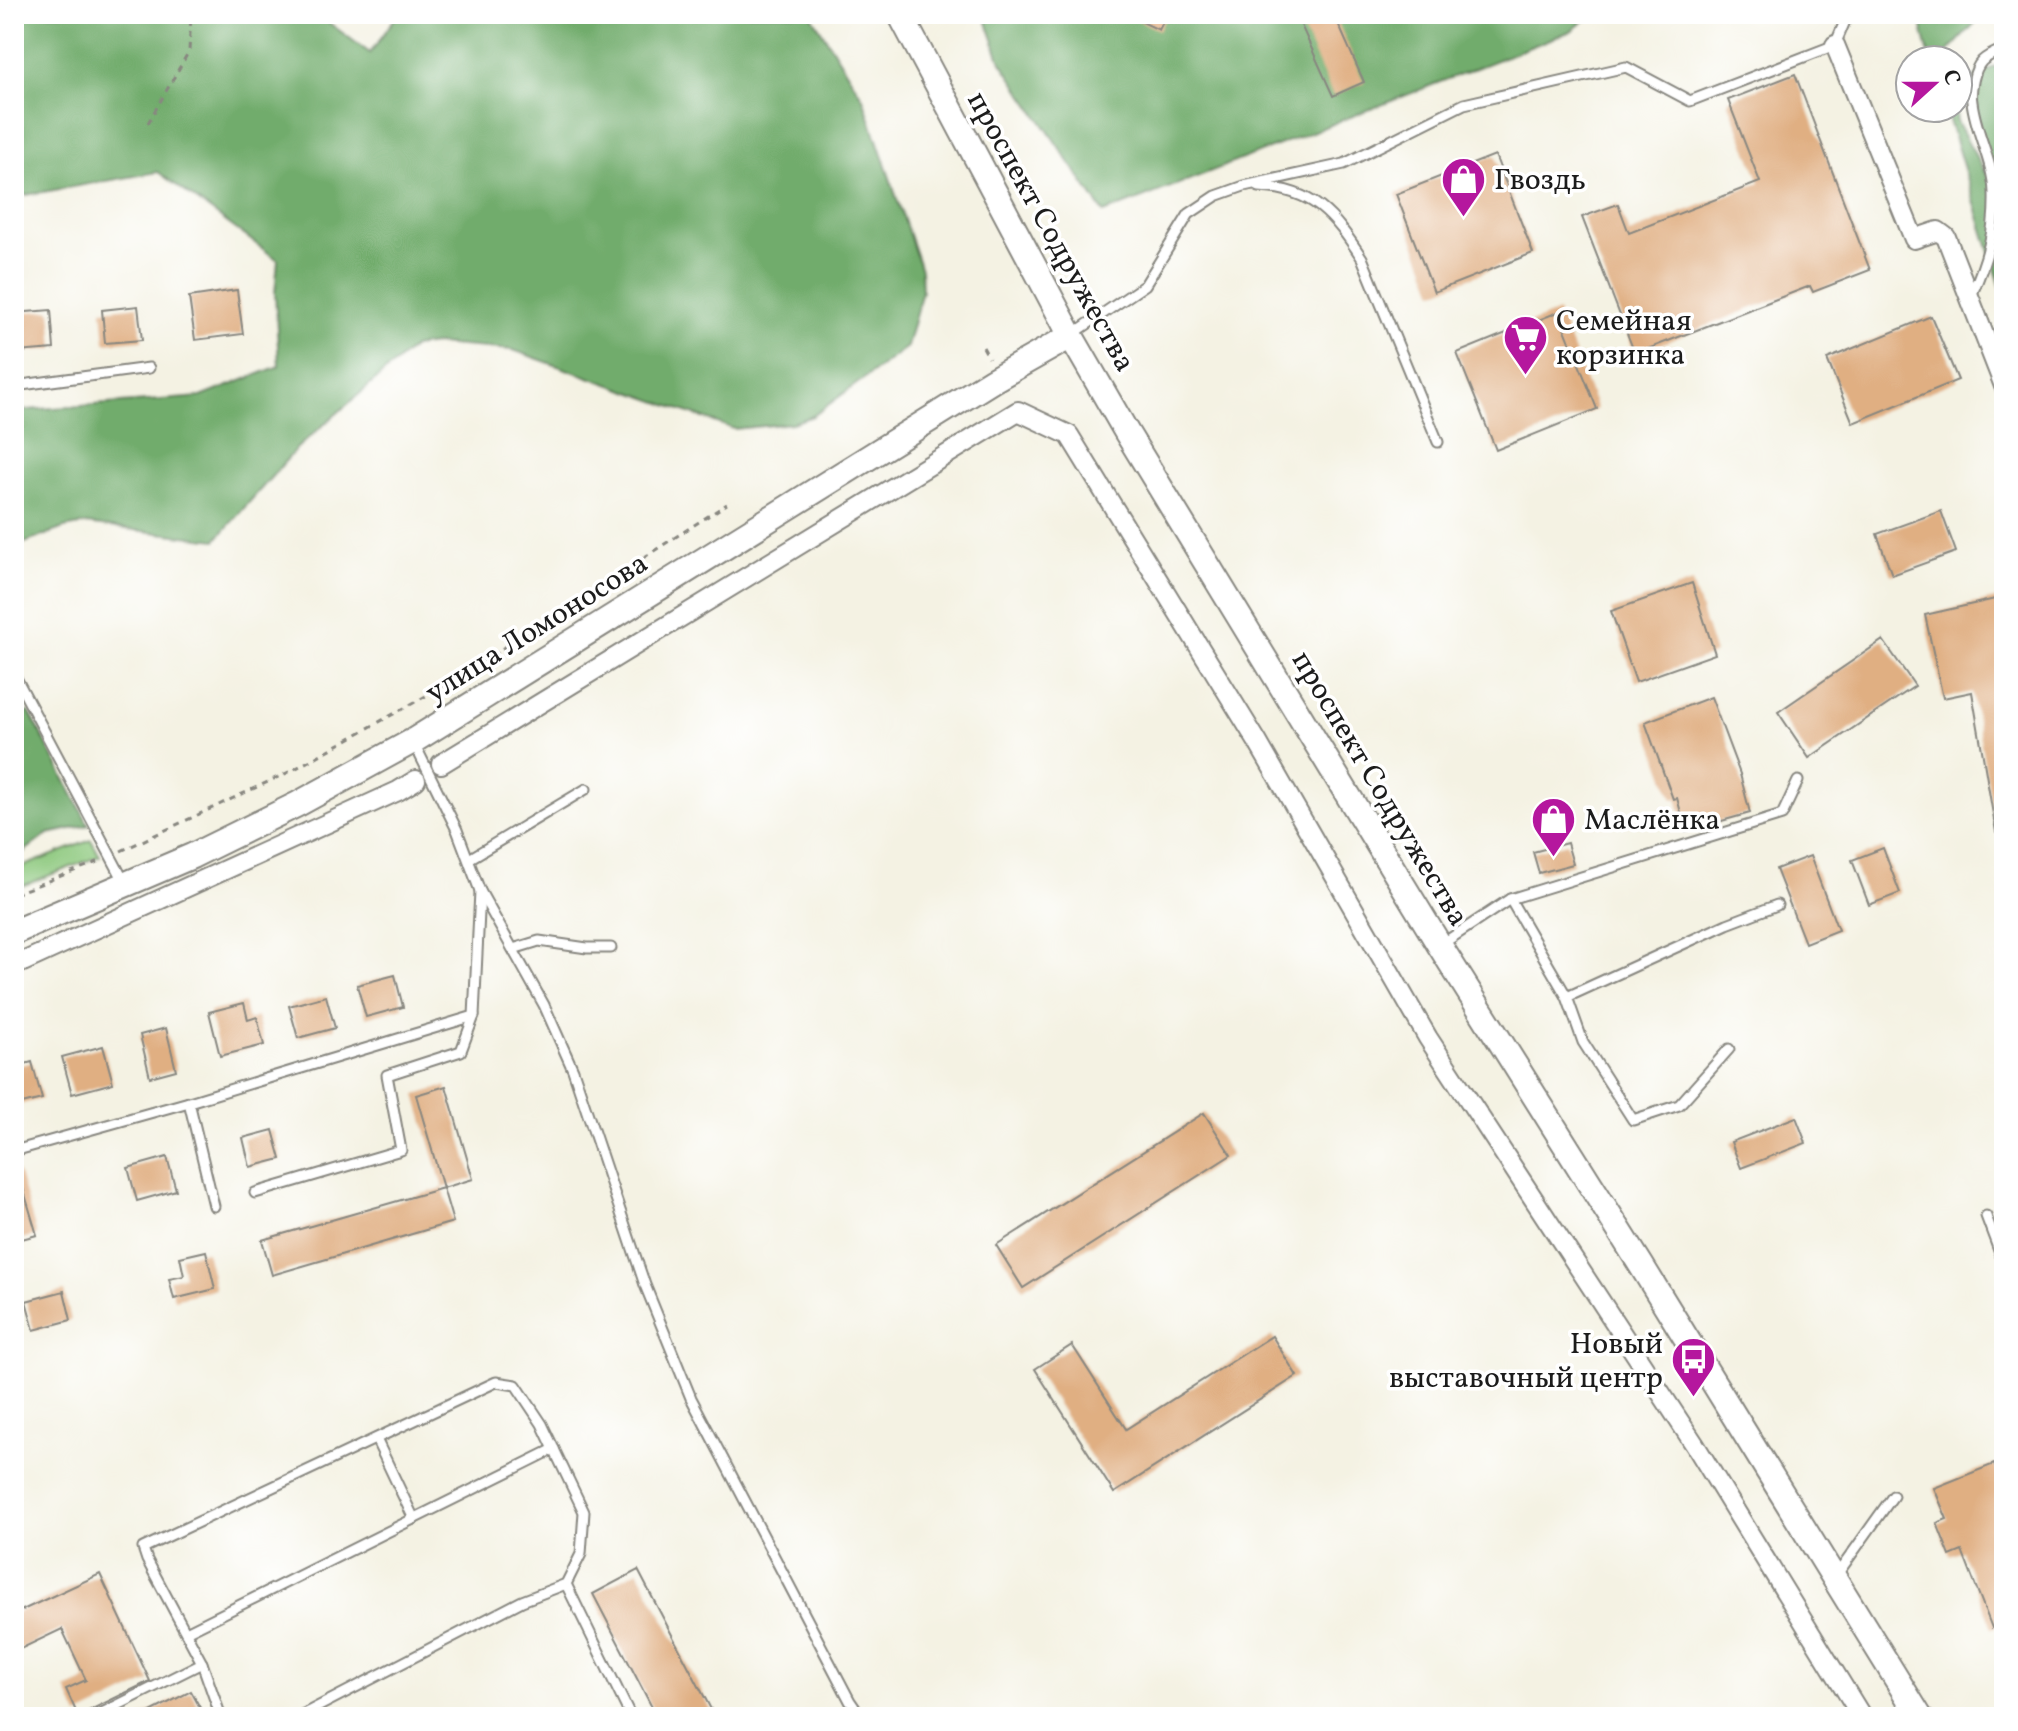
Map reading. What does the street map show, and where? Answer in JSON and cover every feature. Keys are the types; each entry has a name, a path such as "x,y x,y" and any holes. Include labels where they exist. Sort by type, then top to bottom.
{"main road":[{"name":"проспект Содружества","path":"900,14 1071,336 1440,946 1920,1717"},
{"name":"улица Ломоносова","path":"14,932 127,886 285,810 413,741 993,380 1071,336"}],"street":[{"path":"1835,45 1914,239 1938,231 1946,237 2004,386"},
{"path":"441,764 1018,411 1069,435 1257,741 1428,1038 1695,1445 1862,1717"},
{"path":"14,966 398,791 416,780"}],"lane":[{"path":"1071,336 1145,285 1189,214 1216,196 1244,186 1344,164 1464,104 1626,67 1690,101 1835,45 1848,14"},
{"path":"1970,299 1993,236 1994,192 1990,163 1971,101 1974,77 1981,62 2004,49"},
{"path":"1244,186 1278,188 1302,195 1323,207 1350,239 1362,258 1438,442"},
{"path":"14,386 149,368"},
{"path":"14,674 127,886"},
{"path":"413,741 469,859 480,891 544,1005 573,1070 645,1285 691,1398 861,1717"},
{"path":"1440,946 1510,899 1782,815 1798,781"},
{"path":"469,859 586,789"},
{"path":"255,1193 401,1150 387,1075 461,1051 474,1016 480,891"},
{"path":"1510,899 1567,997 1583,1042 1633,1120 1679,1105 1729,1049"},
{"path":"1567,997 1715,929 1777,905"},
{"path":"513,949 539,941 611,948"},
{"path":"14,1151 474,1016"},
{"path":"189,1102 214,1206"},
{"path":"1986,1216 2004,1264"},
{"path":"221,1717 202,1663 143,1548 496,1382 516,1385 542,1424 584,1512 581,1554 566,1584 522,1601 298,1717"},
{"path":"376,1439 414,1519"},
{"path":"186,1632 554,1449"},
{"path":"1834,1579 1893,1496"},
{"path":"566,1584 631,1717"},
{"path":"94,1717 202,1663"}],"path":[{"path":"148,123 189,51 191,14"},
{"path":"14,894 111,856 291,771 442,687 727,504"}],"green space":[{"path":"14,14 317,14 370,53 398,14 811,14 863,98 921,270 922,291 907,347 813,416 792,423 734,429 513,350 435,344 414,347 297,448 216,540 85,524 64,528 14,547 14,411 201,397 279,366 275,293 278,260 158,172 14,197"},
{"path":"984,14 1593,14 1571,31 1104,213 1001,62"},
{"path":"1919,14 1971,14 1976,22 1955,44 1926,44"},
{"path":"2004,62 2004,297 1950,124 1959,124 1986,175 1974,77"},
{"path":"29,711 89,825 48,834 14,859 14,767 22,759 16,720"},
{"path":"91,840 100,856 14,889 14,870"}],"building":[{"path":"1125,14 1167,14 1159,30"},
{"path":"1296,14 1334,14 1364,82 1333,96"},
{"path":"1795,74 1870,270 1813,292 1810,286 1635,354 1582,217 1618,204 1629,233 1760,182 1728,100"},
{"name":"Гвоздь","path":"1495,155 1533,253 1434,292 1396,194"},
{"path":"237,290 243,334 195,340 189,297"},
{"path":"138,306 142,340 105,343 102,310"},
{"path":"51,310 54,349 17,352 14,313"},
{"name":"Семейная корзинка","path":"1558,312 1597,409 1496,450 1457,353"},
{"path":"1931,316 1958,380 1853,423 1827,359"},
{"path":"1941,511 1956,552 1892,575 1877,534"},
{"path":"1692,583 1715,654 1636,682 1611,611"},
{"path":"2004,597 2004,832 1996,832 1972,692 1943,698 1925,615"},
{"path":"1883,640 1915,686 1809,758 1778,712"},
{"path":"1711,697 1740,774 1750,813 1686,831 1677,798 1673,799 1645,722"},
{"path":"1567,843 1573,864 1539,873 1533,852"},
{"path":"1883,848 1900,893 1869,905 1852,860"},
{"path":"1810,856 1838,930 1805,943 1776,869"},
{"path":"395,975 403,1007 366,1017 357,985"},
{"path":"326,996 335,1028 298,1038 289,1006"},
{"path":"244,1003 248,1020 257,1017 264,1045 220,1056 209,1012"},
{"path":"166,1028 176,1070 150,1077 140,1035"},
{"path":"103,1046 113,1083 72,1094 62,1057"},
{"path":"32,1062 42,1099 14,1106 14,1067"},
{"path":"446,1086 473,1179 443,1188 416,1095"},
{"path":"1204,1113 1231,1155 1023,1288 996,1245"},
{"path":"1796,1117 1806,1143 1741,1168 1731,1142"},
{"path":"273,1130 281,1159 250,1167 243,1138"},
{"path":"167,1157 176,1190 137,1201 128,1168"},
{"path":"14,1171 18,1171 37,1235 14,1241"},
{"path":"443,1188 453,1222 272,1275 262,1240"},
{"path":"206,1251 215,1289 174,1299 169,1279 184,1276 180,1257"},
{"path":"64,1291 71,1320 34,1330 26,1301"},
{"path":"1272,1336 1297,1376 1114,1493 1035,1369 1072,1345 1126,1429"},
{"path":"1994,1464 2004,1488 2004,1623 1992,1628 1962,1551 1950,1556 1937,1523 1947,1519 1934,1488"},
{"path":"638,1570 715,1717 657,1717 593,1594"},
{"path":"100,1574 150,1681 78,1716 66,1689 86,1680 62,1629 14,1652 14,1614"},
{"path":"191,1691 205,1717 141,1717"}],"place":[{"name":"Гвоздь","path":"1463,218"},
{"name":"Семейная корзинка","path":"1525,376"},
{"name":"Маслёнка","path":"1553,858"},
{"name":"Новый выставочный центр","path":"1694,1399"}]}
